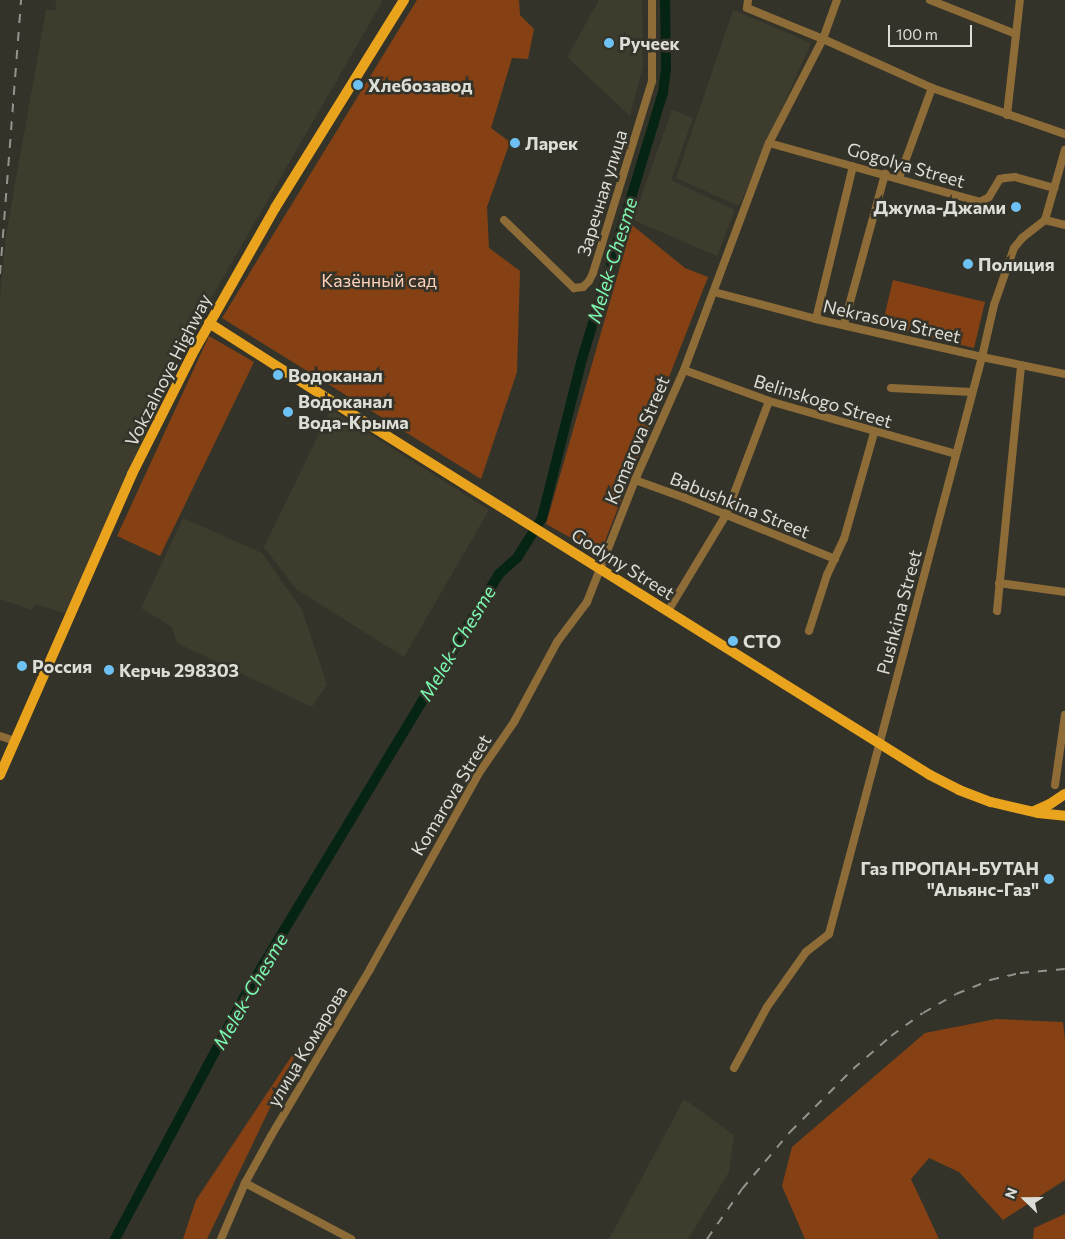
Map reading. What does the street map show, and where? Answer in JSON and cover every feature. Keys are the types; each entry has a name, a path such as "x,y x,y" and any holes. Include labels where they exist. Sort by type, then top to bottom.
{"main road":[{"name":"Vokzalnoye Highway","path":"0,775 132,474 209,323 275,208 404,0"},
{"name":"Godyny Street","path":"209,323 880,745 959,790 1005,806 1031,812 1065,816"},
{"path":"1031,812 1042,809 1065,794"}],"street":[{"name":"Заречная улица","path":"504,220 574,288 583,287 589,280 652,81 652,0"},
{"path":"748,0 746,8 822,39 932,88 1065,134"},
{"name":"Komarova Street","path":"245,1183 370,969 480,773 514,722 557,642 587,602 635,480 684,370 769,143 822,39 837,0"},
{"path":"930,0 1016,34"},
{"path":"1007,115 1020,0"},
{"path":"898,178 932,88"},
{"name":"Gogolya Street","path":"769,143 886,174 980,202 989,198 1000,179 1005,178 1015,178 1054,188"},
{"path":"1065,150 1045,220 1065,225"},
{"path":"816,319 853,166"},
{"path":"844,324 886,174"},
{"name":"Pushkina Street","path":"734,1068 767,1007 806,952 830,934 982,358 994,305 1011,254 1022,238 1045,220"},
{"name":"Nekrasova Street","path":"714,292 816,319 844,324 982,358 1065,374"},
{"path":"997,611 1021,366"},
{"name":"Belinskogo Street","path":"684,370 769,401 874,433 956,454"},
{"path":"891,388 972,392"},
{"path":"668,611 726,515 769,401"},
{"path":"809,631 827,575 844,538 874,433"},
{"name":"Babushkina Street","path":"635,480 835,559"},
{"path":"999,583 1065,592"},
{"path":"1055,784 1065,715"},
{"path":"0,736 15,741"},
{"path":"221,1239 245,1183 351,1239"}],"shaded area":[{"path":"56,0 383,0 187,340 69,608 64,613 36,604 32,610 0,599 0,297 6,235 46,10 55,10"},
{"path":"599,0 642,0 643,67 630,116 567,57"},
{"path":"733,10 811,43 739,206 676,178"},
{"path":"672,110 693,118 671,180 735,210 717,256 633,220"},
{"name":"Водоканал","path":"331,409 489,510 404,657 296,589 264,547"},
{"path":"183,518 262,553 302,610 327,684 312,707 177,643 172,627 141,608"},
{"path":"684,1099 734,1135 729,1172 688,1239 609,1239"}],"green space":[{"name":"Казённый сад","path":"417,0 519,0 520,15 534,29 528,59 512,58 491,128 510,142 487,207 489,248 520,271 517,372 481,479 222,318"},
{"path":"632,225 685,268 708,277 600,554 546,524"},
{"path":"893,280 985,302 974,348 882,326"},
{"path":"209,336 254,362 160,556 117,536"},
{"path":"996,1019 1063,1022 1065,1039 1065,1180 1003,1220 959,1172 929,1158 911,1179 939,1239 805,1239 782,1186 792,1147 925,1033"},
{"path":"303,1039 207,1239 183,1239 196,1200"},
{"path":"1065,1214 1065,1239 1033,1239 1034,1228"}],"waterway":[{"name":"Melek-Chesme","path":"115,1239 248,990 499,574 517,558 542,518 582,359 663,93 666,69 665,0"}],"railway":[{"path":"0,274 21,0"},
{"path":"707,1239 742,1189 790,1132 853,1069 891,1036 923,1013 956,994 990,980 1020,973 1065,969"}],"place":[{"name":"Ручеек","path":"609,43"},
{"name":"Хлебозавод","path":"358,85"},
{"name":"Ларек","path":"515,143"},
{"name":"Джума-Джами","path":"1016,207"},
{"name":"Полиция","path":"968,264"},
{"name":"Водоканал","path":"278,375"},
{"name":"Водоканал Вода-Крыма","path":"288,412"},
{"name":"СТО","path":"733,641"},
{"name":"Россия","path":"22,666"},
{"name":"Керчь 298303","path":"109,670"},
{"name":"Газ ПРОПАН-БУТАН \"Альянс-Газ\"","path":"1049,879"}]}
